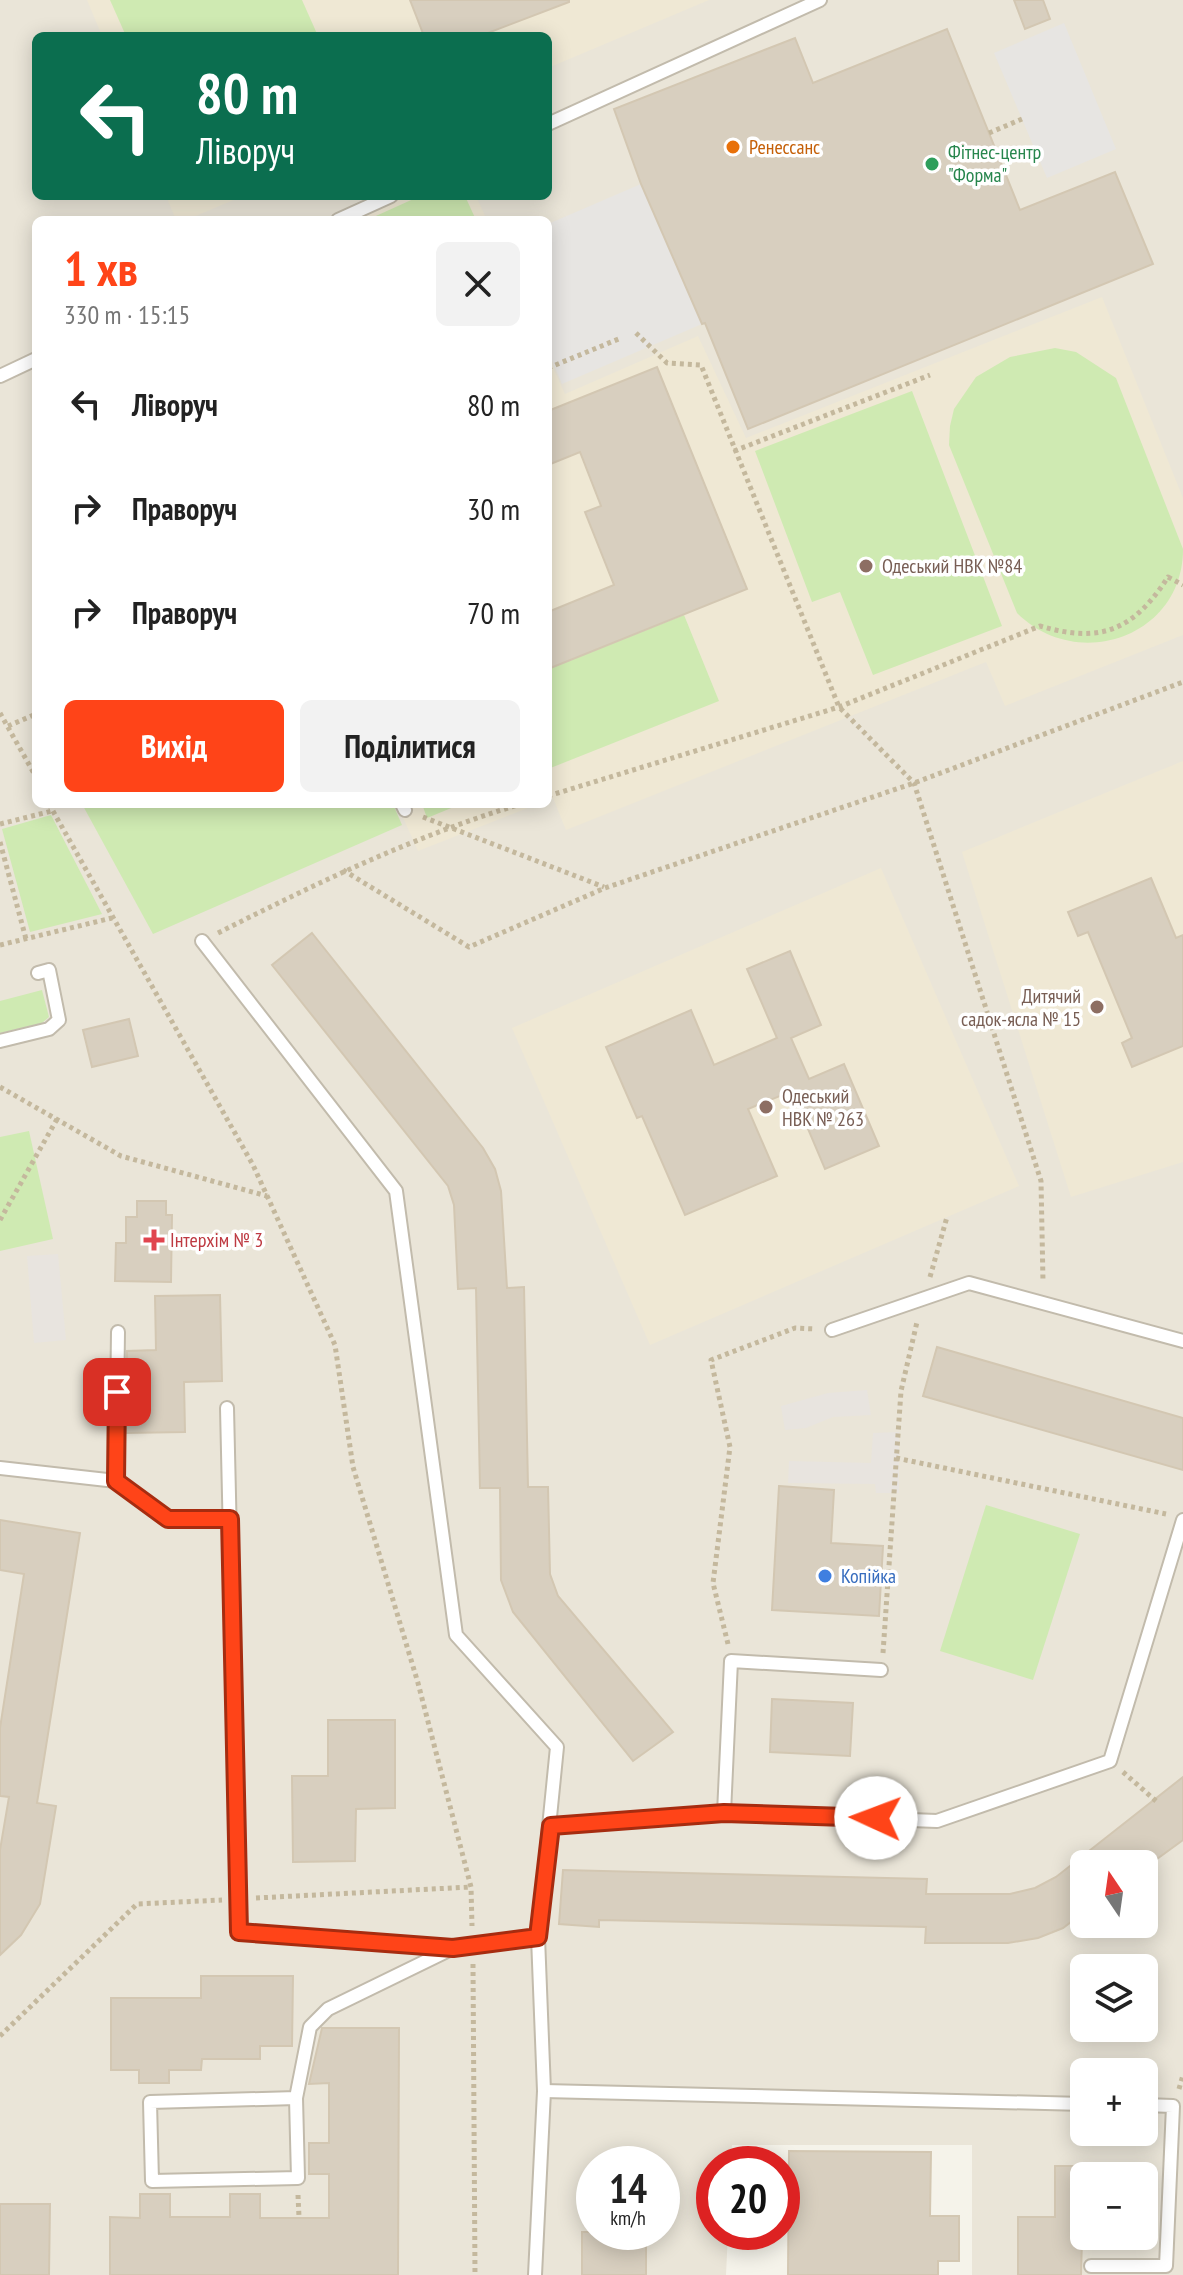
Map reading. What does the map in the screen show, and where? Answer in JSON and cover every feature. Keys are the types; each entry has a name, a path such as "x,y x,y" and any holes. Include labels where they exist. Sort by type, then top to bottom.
{"lane":[{"path":"552,122 820,0"},
{"path":"347,216 382,200"},
{"path":"0,376 32,361"},
{"path":"202,941 396,1191 456,1635 557,1747 538,1937 544,2091 535,2275"},
{"path":"0,1041 49,1029 59,1020 49,970 38,973"},
{"path":"832,1330 969,1283 1183,1341"},
{"path":"116,1481 118,1332"},
{"path":"227,1408 239,1932 453,1948"},
{"path":"0,1468 116,1481 168,1519 230,1519"},
{"path":"551,1826 724,1813 937,1821 1110,1761 1183,1520"},
{"path":"724,1813 731,1661 881,1670"},
{"path":"296,2098 150,2102 152,2181 298,2178 296,2098 310,2027 328,2009 453,1948 473,1942 538,1937"},
{"path":"544,2091 1070,2104"},
{"path":"1091,2266 1166,2270 1173,2106 1158,2105"}],"path":[{"path":"989,133 1022,119"},
{"path":"636,333 667,363 701,365 839,707 914,783 1041,1181 1044,1303"},
{"path":"552,366 621,338"},
{"path":"734,451 930,375"},
{"path":"552,795 839,707 1040,626 1071,635 1125,626 1150,604 1168,577 1183,585"},
{"path":"343,870 469,947 605,888 914,783 1183,682"},
{"path":"0,713 32,767"},
{"path":"8,726 32,716"},
{"path":"51,808 268,1197 335,1345 353,1467 418,1683 471,1887 475,2275"},
{"path":"406,808 605,888"},
{"path":"202,941 343,870 447,826 508,808"},
{"path":"0,824 52,811"},
{"path":"1,843 26,939"},
{"path":"0,945 112,918"},
{"path":"0,1087 121,1156 268,1197"},
{"path":"0,1220 57,1119"},
{"path":"881,1670 901,1391 947,1217"},
{"path":"731,1661 713,1583 730,1447 711,1360 795,1328 832,1330"},
{"path":"896,1458 1168,1514"},
{"path":"1110,1761 1156,1801"}],"shaded area":[{"path":"0,0 1183,0 1183,2275 972,2275 972,2145 696,2146 696,2250 727,2250 726,2275 0,2275"},
{"path":"87,0 709,0 552,66 552,32 100,32"},
{"path":"1064,23 1116,149 1047,178 994,53"},
{"path":"641,184 702,324 562,384 552,360 552,222"},
{"path":"168,200 234,200 196,216 174,216"},
{"path":"396,200 478,200 485,216 362,216"},
{"name":"Одеський НВК №84","path":"1102,297 1183,498 1183,635 1005,706 986,662 566,830 552,798 552,366 565,394 698,336 746,438"},
{"name":"Дитячий садок-ясла № 15","path":"1183,761 1183,1162 1071,1197 962,852"},
{"path":"399,808 528,808 418,851"},
{"name":"Одеський НВК № 263","path":"881,868 1019,1186 650,1345 512,1028"},
{"path":"58,1254 66,1340 34,1343 27,1256"},
{"path":"867,1390 871,1415 833,1417 806,1428 785,1430 781,1406 828,1393"},
{"path":"899,1432 899,1493 876,1493 875,1484 788,1483 789,1461 871,1463 873,1433"}],"green space":[{"path":"110,0 302,0 316,32 124,32"},
{"path":"411,200 467,200 474,216 376,216"},
{"path":"1055,348 1076,352 1116,378 1183,549 1178,579 1166,605 1146,624 1122,636 1096,642 1068,641 1041,631 1017,613 949,445 954,409 976,377 1010,357"},
{"path":"912,391 1002,626 873,675 840,592 812,602 755,451"},
{"path":"684,615 719,701 552,767 552,667"},
{"path":"84,808 395,808 402,825 153,934"},
{"path":"423,808 451,808 427,818"},
{"path":"51,815 102,914 30,932 2,829"},
{"path":"42,990 49,1017 42,1023 0,1033 0,1001"},
{"path":"29,1131 53,1239 0,1251 0,1137"},
{"path":"986,1505 1080,1534 1033,1680 940,1651"}],"building":[{"path":"410,0 569,0 490,32 422,32"},
{"path":"1014,0 1043,0 1050,19 1025,29"},
{"path":"947,29 1020,210 1115,172 1153,264 748,429 705,323 702,324 641,184 614,109 795,38 813,83"},
{"path":"657,367 747,589 552,667 552,610 614,585 585,512 601,506 580,452 552,463 552,409"},
{"path":"1151,878 1176,938 1183,935 1183,1046 1132,1067 1122,1043 1132,1038 1088,932 1078,936 1068,912"},
{"path":"312,933 483,1148 495,1169 501,1191 507,1288 524,1287 528,1487 548,1487 550,1574 558,1596 673,1732 633,1761 513,1612 501,1580 500,1488 480,1488 476,1288 458,1289 454,1205 448,1186 272,965"},
{"path":"790,951 821,1025 791,1038 809,1079 844,1064 879,1146 825,1169 792,1091 748,1109 777,1176 685,1215 642,1116 637,1118 606,1047 691,1010 714,1065 777,1038 747,969"},
{"path":"129,1019 138,1056 92,1067 83,1030"},
{"path":"137,1201 166,1201 166,1215 172,1215 171,1282 115,1281 116,1243 126,1243 126,1217 137,1217"},
{"path":"220,1295 222,1381 184,1382 185,1432 126,1433 127,1351 156,1350 155,1296"},
{"path":"937,1347 1183,1418 1183,1470 923,1396"},
{"path":"779,1486 834,1490 831,1543 883,1546 879,1616 772,1610"},
{"path":"0,1520 80,1533 37,1803 56,1806 40,1904 21,1935 0,1955 0,1850 9,1797 0,1796 0,1728 24,1574 0,1570"},
{"path":"772,1699 853,1703 850,1756 770,1752"},
{"path":"328,1720 395,1720 395,1808 356,1809 355,1861 293,1862 292,1776 328,1776"},
{"path":"1183,1777 1183,1840 1158,1858 1158,1850 1090,1850"},
{"path":"1070,1866 1070,1923 1038,1938 1008,1943 925,1943 926,1927 599,1920 599,1927 559,1924 563,1870 927,1879 926,1894 1010,1894 1035,1888"},
{"path":"201,1976 293,1976 292,2046 260,2046 260,2059 202,2059 201,2070 169,2070 169,2083 139,2083 139,2070 111,2070 111,1998 201,1998"},
{"path":"322,2028 399,2028 398,2275 110,2275 110,2217 140,2218 140,2194 170,2194 170,2217 230,2217 230,2194 260,2194 260,2218 329,2218 329,2174 309,2174 309,2143 329,2143 329,2083 309,2084"},
{"path":"800,2151 931,2152 930,2216 959,2216 959,2261 938,2261 938,2275 788,2275 788,2250 800,2250"},
{"path":"1055,2166 1070,2166 1070,2250 1082,2250 1081,2275 1018,2275 1018,2217 1055,2217"},
{"path":"0,2204 50,2204 49,2275 0,2275"},
{"path":"582,2250 646,2250 646,2275 582,2275"}],"place":[{"name":"Ренессанс","path":"733,147"},
{"name":"Фітнес-центр \"Форма\"","path":"932,164"},
{"name":"Одеський НВК №84","path":"866,566"},
{"name":"Дитячий садок-ясла № 15","path":"1097,1007"},
{"name":"Одеський НВК № 263","path":"766,1107"},
{"name":"Інтерхім № 3","path":"154,1240"},
{"name":"Копійка","path":"825,1576"}],"route":[{"path":"117,1392 116,1481 168,1519 230,1519 241,1899 239,1932 453,1948 473,1942 538,1937 551,1826 724,1813 876,1818"}]}
